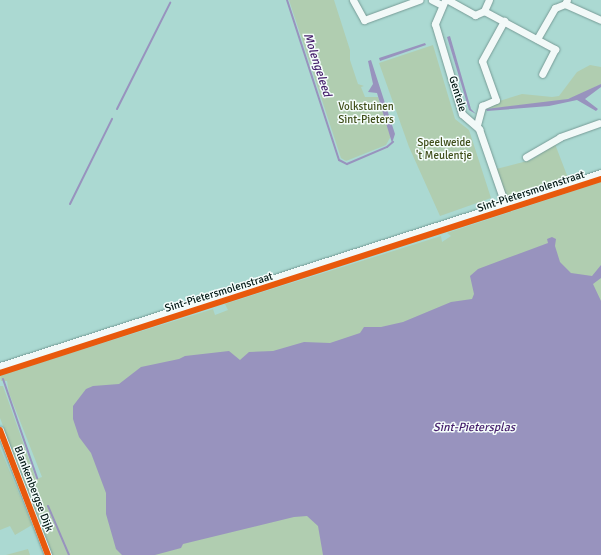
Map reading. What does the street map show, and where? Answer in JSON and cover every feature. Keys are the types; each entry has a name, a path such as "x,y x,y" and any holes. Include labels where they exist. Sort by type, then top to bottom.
{"street":[{"path":"353,0 364,20 419,0"},
{"path":"432,0 445,2 475,15 484,11 489,0"},
{"name":"Gentele","path":"445,2 435,24 462,114 477,125"},
{"path":"537,39 555,8 566,2 601,20"},
{"path":"484,11 555,49 542,74"},
{"path":"504,21 482,61 496,100 482,106 477,125 505,204"},
{"path":"526,157 560,137 600,123"},
{"name":"Sint-Pietersmolenstraat","path":"0,366 601,173"},
{"name":"Blankenbergse Dijk","path":"0,430 48,555"}],"green space":[{"name":"Volkstuinen Sint-Pieters","path":"289,0 334,0 350,50 350,60 358,84 364,86 361,87 365,97 378,97 391,136 386,145 346,161 341,158"},
{"name":"Speelweide 't Meulentje","path":"433,45 455,119 469,130 491,198 440,216 409,147 379,63"},
{"path":"590,65 601,67 601,84 578,96 560,101 486,109 496,102 522,94 552,97 559,96 577,72"},
{"path":"555,144 568,178 507,198 496,169 531,160"},
{"name":"Sint-Pietersplas","path":"601,182 601,555 53,555 0,418 0,386 3,386 36,479 42,477 9,393 7,381 1,381 0,375 213,309 215,315 228,310 225,304 441,236 442,242 451,236 447,233"},
{"path":"0,448 32,525 15,535 10,526 0,530"},
{"path":"28,549 30,555 6,555"}],"water":[{"path":"450,36 471,109 476,114 469,110 447,37"},
{"path":"425,43 426,45 380,61 379,58"},
{"path":"371,60 395,134 392,143 377,93 368,92 373,84 368,61"},
{"path":"601,84 601,87 585,99 598,109 596,111 577,100 549,106 487,111 486,109 568,99"},
{"name":"Sint-Pietersplas","path":"552,237 556,239 555,246 560,262 571,273 592,276 601,265 601,278 593,284 601,301 601,555 323,555 318,526 307,516 294,517 183,544 181,548 155,555 122,555 116,549 106,514 106,493 91,453 79,437 73,419 73,406 86,389 93,386 119,384 141,367 179,359 185,356 229,351 240,360 249,352 273,351 304,342 330,343 360,333 364,327 381,327 403,322 451,302 472,299 474,294 470,276 478,269 548,243 547,239"}],"waterway":[{"name":"Molengeleed","path":"287,0 339,160 347,164 387,147 393,142"},
{"path":"117,109 170,3"},
{"path":"70,204 112,119"},
{"path":"3,379 37,478"},
{"path":"48,506 69,555"}],"cycle path":[{"path":"0,373 601,179"},
{"path":"0,430 48,555"}]}
